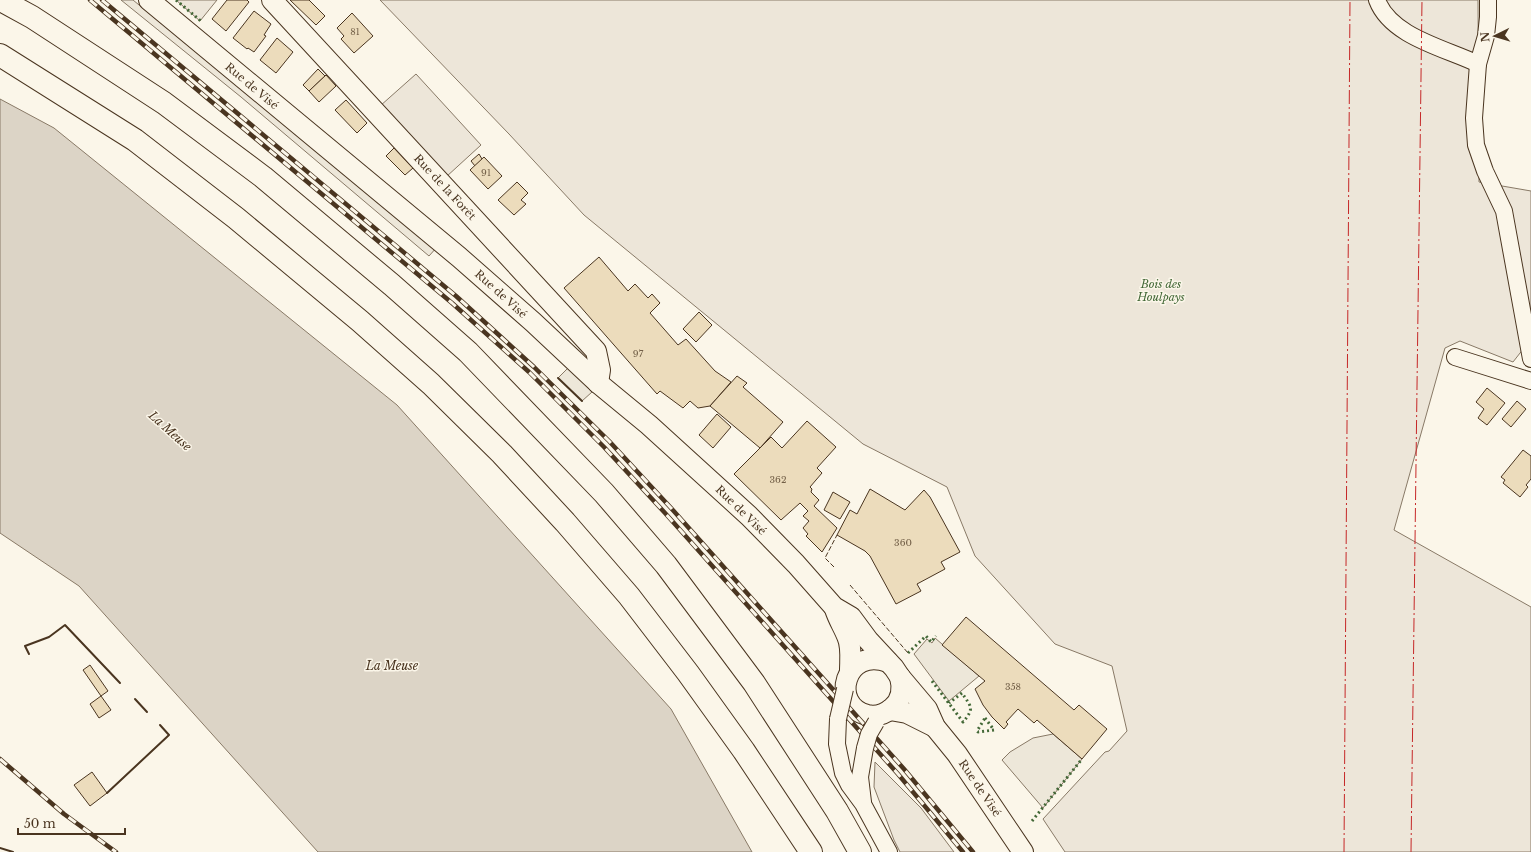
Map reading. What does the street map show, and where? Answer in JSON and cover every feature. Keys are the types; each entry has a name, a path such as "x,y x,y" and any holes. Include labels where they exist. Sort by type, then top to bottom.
{"highway":[{"path":"1,0 32,17 164,103 257,173 392,285 468,352 604,493 666,566 725,643 762,695 837,811 860,852"},
{"path":"0,55 134,140 236,218 360,321 436,389 502,454 560,516 629,596 688,673 744,751 811,852"}],"main road":[{"name":"Rue de Visé","path":"149,0 459,257 533,322 598,383 649,425 749,516 796,564 834,607 851,617 868,640 927,709 935,727 957,754 1023,852"},
{"name":"Rue de la Forêt","path":"272,0 596,351 600,370 598,383"},
{"name":"Rue de Visé","path":"834,607 840,624 847,637 850,649 848,680 851,704 859,711 879,715 907,713 935,727"},
{"path":"848,680 859,663 869,659 879,660 894,670 902,687 900,698 895,706 879,715"}],"street":[{"path":"1377,0 1379,6 1401,29 1417,39 1457,54 1478,64"},
{"path":"1488,0 1486,36 1478,64 1474,118 1476,145 1485,171 1504,211 1531,359"},
{"path":"1455,357 1531,381"},
{"path":"848,680 838,719 837,744 840,763 849,785 863,804 888,852"},
{"path":"863,804 860,777 864,748 869,734 879,715"}],"green space":[{"path":"176,0 217,0 200,21"},
{"name":"Bois des Houlpays","path":"380,0 1478,0 1479,182 1531,191 1531,339 1513,362 1460,341 1445,348 1394,530 1531,607 1531,852 1065,852 1043,819 1105,752 1109,751 1127,731 1112,666 1055,644 975,556 947,487 863,444 584,215 509,134"},
{"path":"416,74 481,145 446,177 380,106"},
{"path":"875,762 921,808 954,852 900,852 874,787"}],"shaded area":[{"path":"121,0 133,0 293,132 437,247 429,256 241,97"},
{"path":"568,368 592,392 582,401 558,378"},
{"path":"935,638 979,676 949,701 914,654 927,639 932,643"},
{"path":"1053,734 1082,759 1043,808 1002,760 1010,752 1033,738"}],"water":[{"name":"La Meuse","path":"0,99 54,128 397,405 671,709 752,852 318,852 79,586 0,533"}],"building":[{"path":"227,0 247,0 249,2 226,31 212,19"},
{"path":"290,0 309,0 325,16 316,25"},
{"path":"254,11 271,24 264,35 266,36 254,52 248,48 247,49 233,38"},
{"path":"352,13 373,36 354,53 341,39 344,36 337,28"},
{"path":"277,38 293,52 276,73 260,60"},
{"path":"318,69 325,76 309,91 303,85"},
{"path":"326,75 336,86 319,102 309,91"},
{"path":"346,100 367,123 357,133 335,110"},
{"path":"394,148 413,168 405,175 386,156"},
{"path":"479,154 482,159 475,166 471,161"},
{"path":"484,157 502,176 488,189 470,170"},
{"path":"517,182 528,193 521,200 526,204 514,215 498,200"},
{"path":"599,257 628,291 635,284 648,298 652,294 660,303 650,313 678,345 686,339 715,371 731,382 710,406 698,408 690,401 683,408 660,391 657,394 564,288"},
{"path":"699,312 712,325 696,342 683,329"},
{"path":"737,376 747,383 743,387 783,422 760,448 710,406"},
{"path":"1487,388 1505,403 1487,425 1478,418 1484,409 1476,402"},
{"path":"1517,401 1526,409 1511,427 1502,419"},
{"path":"717,414 731,427 713,448 699,435"},
{"path":"807,421 836,447 817,468 822,473 810,487 812,489 811,492 819,500 814,506 837,528 822,552 806,536 808,534 803,528 809,521 803,516 808,511 800,503 781,520 734,474 771,437 782,448"},
{"path":"1523,450 1531,456 1531,479 1526,485 1528,487 1520,497 1503,483 1505,480 1501,477"},
{"path":"870,489 905,510 924,490 930,497 960,552 941,562 945,569 917,584 921,591 896,604 870,556 865,551 837,535 850,510 857,514"},
{"path":"833,492 850,502 840,519 824,510"},
{"path":"966,617 1074,710 1079,705 1107,729 1082,759 1037,720 1034,723 1018,709 1006,722 1008,724 1004,729 992,717 983,705 975,689 985,681 942,645"},
{"path":"90,665 108,691 101,696 83,670"},
{"path":"101,696 111,710 99,718 90,704"},
{"path":"92,772 107,793 90,806 74,785"}],"railway":[{"path":"90,0 452,303 529,372 604,447 665,513 898,774 963,852"},
{"path":"102,0 456,296 534,367 609,441 671,508 904,769 973,852"},
{"path":"0,759 64,814 116,852"}],"hedge":[{"path":"176,0 202,22"},
{"path":"908,653 926,636 931,642 936,636"},
{"path":"932,681 963,722 970,710 968,701 962,693 949,703"},
{"path":"985,718 994,730 978,732 977,731 985,718"},
{"path":"1032,821 1082,759"}],"fence":[{"path":"834,567 825,558 837,535"},
{"path":"850,585 908,653"}],"wall":[{"path":"558,378 582,401"},
{"path":"29,654 25,646 49,637 65,625 120,683"},
{"path":"135,699 147,712"},
{"path":"107,793 169,735 160,725"},
{"path":"0,848 13,852"}],"power":[{"path":"1344,852 1350,0"},
{"path":"1411,852 1422,0"}]}
